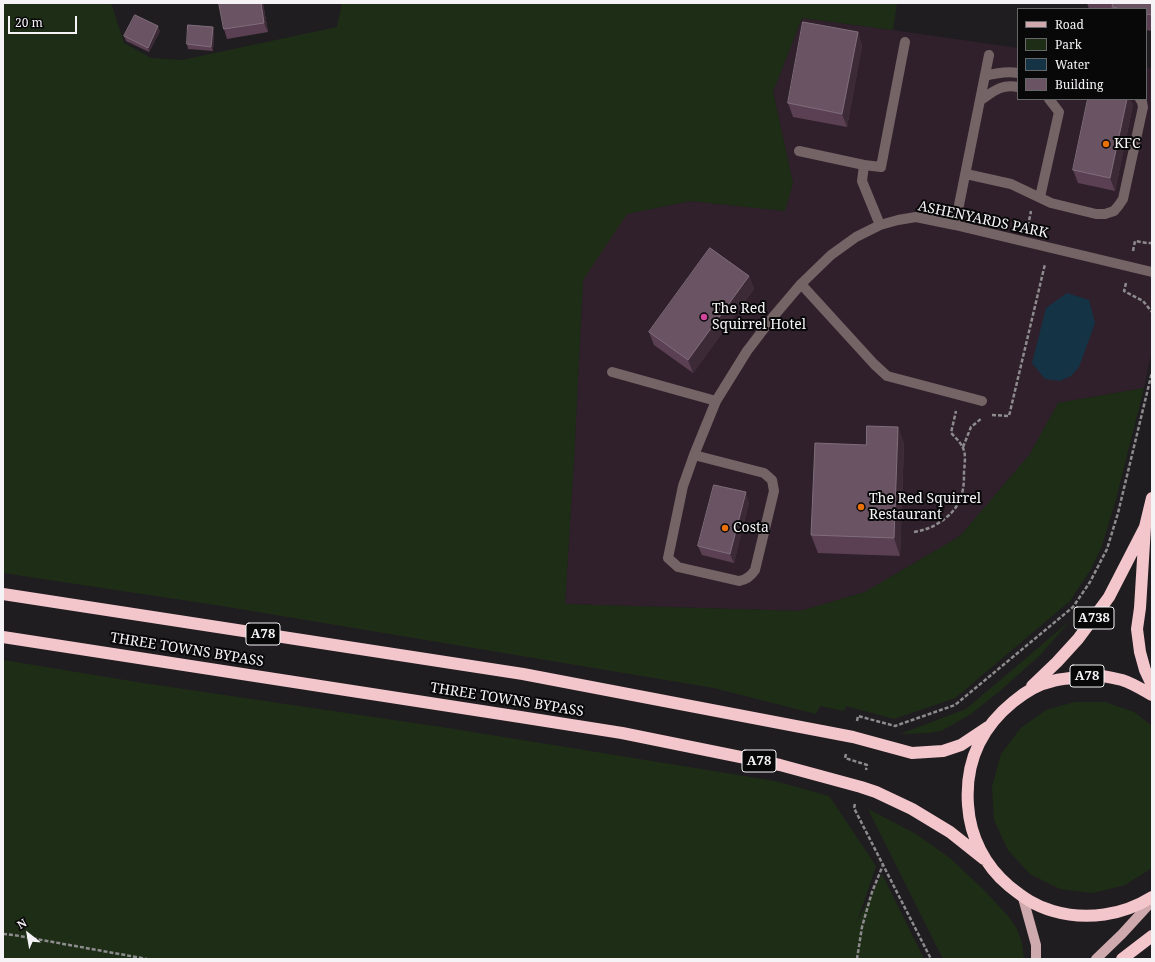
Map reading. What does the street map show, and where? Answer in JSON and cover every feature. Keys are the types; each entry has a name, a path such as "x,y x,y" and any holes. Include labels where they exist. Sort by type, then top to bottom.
{"highway":[{"name":"A738","path":"1152,498 1145,527 1140,608 1137,629 1140,652 1145,670 1152,685"},
{"name":"A738","path":"1022,695 1078,640 1109,598 1145,527"},
{"name":"THREE TOWNS BYPASS","path":"3,594 523,674 853,736 912,754 943,751 961,745 988,727"},
{"name":"THREE TOWNS BYPASS","path":"3,637 514,716 622,734 780,765 876,792 912,809 950,832 984,859"},
{"name":"A78","path":"1152,695 1123,680 1089,675 1052,681 1033,688 1001,712 988,727 977,747 971,765 967,791 968,817 975,839 984,859 998,877 1023,898 1042,908 1062,914 1100,916 1120,912 1152,897"},
{"path":"1122,959 1152,936"}],"main road":[{"path":"1023,898 1036,945 1036,959"},
{"path":"1096,959 1122,934 1152,901"}],"street":[{"path":"799,151 864,165 881,166 905,42"},
{"path":"955,225 989,55"},
{"path":"986,76 997,73 1017,73"},
{"path":"981,100 999,88 1008,85 1017,87"},
{"path":"1040,197 1059,112 1050,100"},
{"path":"966,174 1011,184 1051,203 1096,214 1106,214 1114,211 1123,199 1143,107 1141,100"},
{"path":"864,165 862,181 880,225"},
{"name":"ASHENYARDS PARK","path":"694,455 764,473 772,480 774,491 755,570 744,580 739,581 678,567 668,558 683,486 694,455 716,401 747,352 773,317 801,284 831,255 856,237 880,225 916,217 1152,272"},
{"path":"801,284 874,364 887,376 982,401"},
{"path":"612,372 716,401"}],"path":[{"path":"1025,242 1032,204 1040,197"},
{"path":"990,415 997,414 1009,416 1049,248"},
{"path":"931,959 854,808 867,765 845,758 858,716 895,726 955,705 1073,607 1090,582 1107,549 1118,514 1152,372"},
{"path":"914,532 937,524 953,510 960,501 964,486 965,454 963,447 951,433 960,396"},
{"path":"963,447 971,427 981,418 986,417"},
{"path":"857,959 862,927 872,892 883,865"},
{"path":"3,934 147,959"}],"shaded area":[{"path":"802,18 1017,48 1017,100 1147,100 1147,67 1152,68 1152,349 1144,388 1058,403 1030,454 960,536 865,592 800,611 565,604 583,280 626,214 690,201 785,211 793,183 773,92"}],"green space":[{"path":"3,3 111,3 124,43 151,58 182,60 337,27 342,3 897,3 893,30 802,18 773,92 793,183 785,211 690,201 627,214 583,280 565,604 800,611 865,592 960,536 1030,454 1058,403 1144,388 1116,499 1102,546 1091,569 1070,601 955,698 894,719 846,706 844,711 820,706 816,714 714,688 222,606 3,573"},
{"path":"1071,620 1040,655 1001,690 971,714 941,731 900,734 966,709"},
{"path":"3,660 143,683 448,728 775,781 829,796 876,866 857,922 882,874 924,959 3,959"},
{"path":"1075,702 1105,702 1134,712 1152,726 1152,868 1125,885 1093,893 1060,889 1030,874 1008,850 994,820 992,787 1001,754 1021,728 1046,710"},
{"path":"868,809 916,834 951,859 984,890 1016,927 1022,943 1024,959 943,959"}],"water":[{"path":"1067,293 1089,300 1095,323 1079,367 1071,376 1060,381 1045,379 1032,363 1046,308"}],"building":[{"path":"219,3 261,3 264,23 224,29"},
{"path":"1113,3 1152,3 1152,15 1147,14 1147,8 1112,7"},
{"path":"135,15 158,26 148,48 124,36"},
{"path":"803,22 858,32 842,114 788,103"},
{"path":"188,25 213,27 211,47 187,44"},
{"name":"KFC","path":"1088,100 1127,100 1110,178 1073,170"},
{"name":"The Red Squirrel Hotel","path":"710,248 749,276 688,360 649,332"},
{"name":"The Red Squirrel Restaurant","path":"867,426 898,427 894,538 811,535 815,443 866,445"},
{"name":"Costa","path":"714,485 746,492 730,554 698,546"}],"place":[{"name":"KFC","path":"1106,144"},
{"name":"The Red Squirrel Hotel","path":"704,317"},
{"name":"The Red Squirrel Restaurant","path":"861,507"},
{"name":"Costa","path":"725,528"}]}
